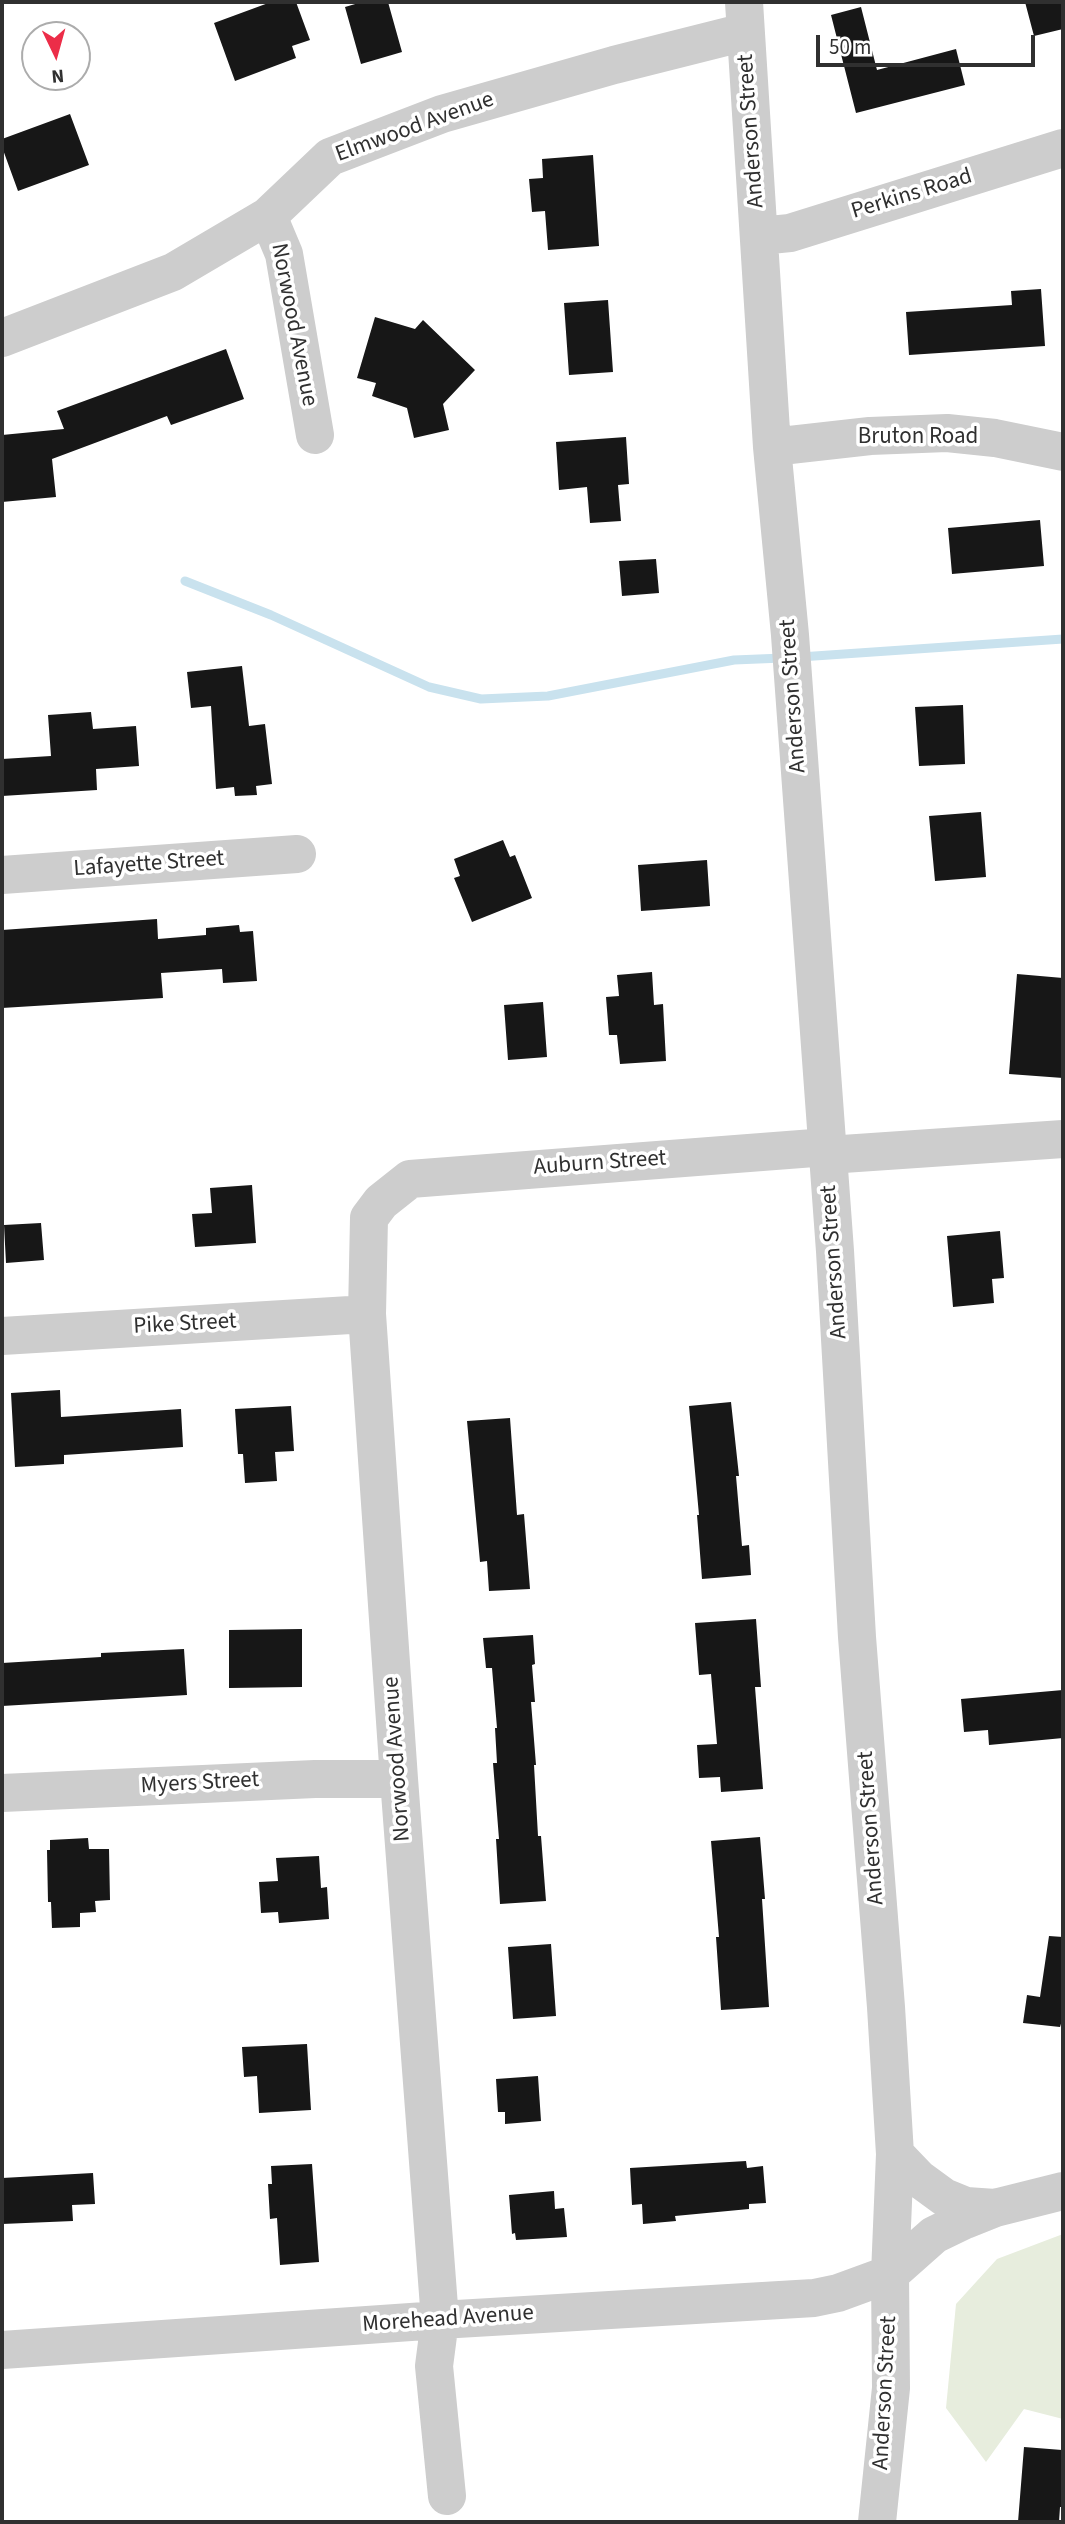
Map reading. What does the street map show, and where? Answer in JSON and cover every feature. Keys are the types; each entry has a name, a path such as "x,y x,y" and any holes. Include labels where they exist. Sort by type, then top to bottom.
{"street":[{"name":"Elmwood Avenue","path":"2,338 173,272 268,216 330,157 442,114 614,65 744,17"},
{"name":"Anderson Street","path":"744,17 772,447 790,635 827,1151 857,1637 895,2154 890,2274 891,2388 877,2522"},
{"name":"Perkins Road","path":"760,236 790,233 1063,148"},
{"name":"Norwood Avenue","path":"268,216 284,254 314,435"},
{"name":"Bruton Road","path":"772,447 870,436 947,433 995,438 1063,452"},
{"name":"Lafayette Street","path":"2,875 297,854"},
{"name":"Auburn Street","path":"381,1202 410,1179 827,1151 1063,1139"},
{"name":"Norwood Avenue","path":"381,1202 369,1218 367,1314 398,1779 440,2320 434,2366 447,2496"},
{"name":"Pike Street","path":"2,1336 367,1314"},
{"name":"Myers Street","path":"2,1793 315,1779 398,1779"},
{"path":"895,2154 918,2178 944,2197 966,2206 995,2208"},
{"path":"890,2274 934,2235 995,2208 1063,2191"},
{"name":"Morehead Avenue","path":"2,2350 814,2298 838,2293 890,2274"}],"green space":[{"path":"1063,2234 1063,2419 1024,2409 986,2462 946,2408 956,2304 997,2259"}],"building":[{"path":"271,2 296,2 310,40 292,46 296,58 235,81 214,23"},
{"path":"362,2 388,2 402,52 361,64 345,7"},
{"path":"1025,2 1063,2 1063,29 1034,36"},
{"path":"861,7 877,70 956,49 965,85 856,113 831,15"},
{"path":"70,114 89,165 18,191 2,147 2,139"},
{"path":"593,155 599,246 548,250 545,211 532,212 529,179 543,178 542,159"},
{"path":"1041,289 1045,346 909,355 906,312 1012,305 1011,291"},
{"path":"608,300 613,372 569,375 564,303"},
{"path":"375,317 415,329 423,320 475,370 443,404 449,430 414,438 407,408 372,396 376,383 357,378"},
{"path":"226,349 244,399 171,425 167,416 52,459 56,497 2,502 2,435 64,429 57,411"},
{"path":"626,437 629,484 618,485 621,521 590,523 587,487 559,490 556,442"},
{"path":"1040,520 1044,566 952,574 948,528"},
{"path":"656,559 659,593 622,596 619,561"},
{"path":"242,666 249,726 265,724 272,784 256,786 257,795 235,796 234,787 216,789 211,706 191,708 187,672"},
{"path":"963,705 965,764 919,766 915,707"},
{"path":"91,712 93,729 136,726 139,766 96,769 97,790 2,796 2,759 51,756 48,715"},
{"path":"981,812 986,877 935,881 929,816"},
{"path":"503,840 510,857 515,855 532,898 472,922 454,878 460,876 454,859"},
{"path":"707,860 710,906 641,911 638,865"},
{"path":"157,919 158,939 206,935 206,928 239,925 240,932 253,931 257,981 223,983 222,969 161,973 163,998 2,1008 2,930"},
{"path":"652,972 654,1005 663,1004 666,1061 620,1064 617,1035 609,1035 606,997 619,996 617,975"},
{"path":"1017,974 1063,978 1063,1078 1009,1074"},
{"path":"543,1002 547,1057 508,1060 504,1005"},
{"path":"252,1185 256,1243 195,1247 192,1214 212,1213 210,1188"},
{"path":"41,1223 44,1260 6,1263 4,1225"},
{"path":"1000,1231 1004,1278 992,1279 994,1303 953,1307 947,1236"},
{"path":"60,1390 61,1417 181,1409 183,1447 64,1455 64,1464 15,1467 11,1393"},
{"path":"731,1402 739,1476 736,1476 742,1546 749,1545 751,1575 702,1579 689,1406"},
{"path":"291,1406 294,1451 275,1452 277,1481 245,1483 243,1454 238,1454 235,1409"},
{"path":"510,1418 517,1515 524,1514 530,1589 489,1591 487,1561 480,1562 467,1421"},
{"path":"756,1619 761,1687 755,1687 763,1789 721,1792 720,1777 699,1778 697,1745 717,1744 711,1674 699,1675 695,1623"},
{"path":"302,1629 302,1687 229,1688 229,1630"},
{"path":"533,1635 535,1702 531,1702 534,1765 538,1836 541,1836 546,1901 500,1904 496,1839 499,1839 493,1763 497,1763 497,1728 492,1668 486,1668 483,1638"},
{"path":"184,1649 187,1695 2,1706 2,1663 101,1657 101,1653"},
{"path":"1063,1690 1063,1738 989,1745 988,1730 964,1732 961,1699"},
{"path":"760,1837 769,2007 721,2010 716,1937 719,1937 711,1841"},
{"path":"88,1838 89,1849 109,1849 110,1900 95,1901 96,1912 80,1913 80,1927 52,1928 51,1902 48,1902 47,1850 50,1850 50,1840"},
{"path":"319,1856 321,1888 327,1887 329,1919 279,1923 278,1912 261,1913 259,1882 278,1881 276,1858"},
{"path":"1049,1936 1063,1937 1063,2017 1060,2027 1023,2023 1027,1995 1040,1997"},
{"path":"551,1944 556,2016 513,2019 508,1947"},
{"path":"307,2044 311,2110 259,2113 257,2076 244,2077 242,2047"},
{"path":"538,2076 541,2121 505,2124 505,2112 498,2112 496,2079"},
{"path":"746,2161 747,2168 763,2166 766,2203 749,2204 749,2209 675,2216 676,2221 643,2224 642,2204 632,2205 630,2168"},
{"path":"312,2164 319,2262 280,2265 277,2218 270,2219 268,2184 272,2184 271,2166"},
{"path":"93,2173 95,2204 72,2205 73,2221 2,2224 2,2178"},
{"path":"554,2191 555,2209 564,2208 567,2237 516,2240 515,2233 512,2234 509,2195"},
{"path":"1024,2447 1062,2450 1063,2507 1060,2507 1059,2522 1018,2522"}],"waterway":[{"path":"185,581 271,615 429,687 481,699 548,696 734,660 783,658"},
{"path":"800,657 1063,639"}]}
